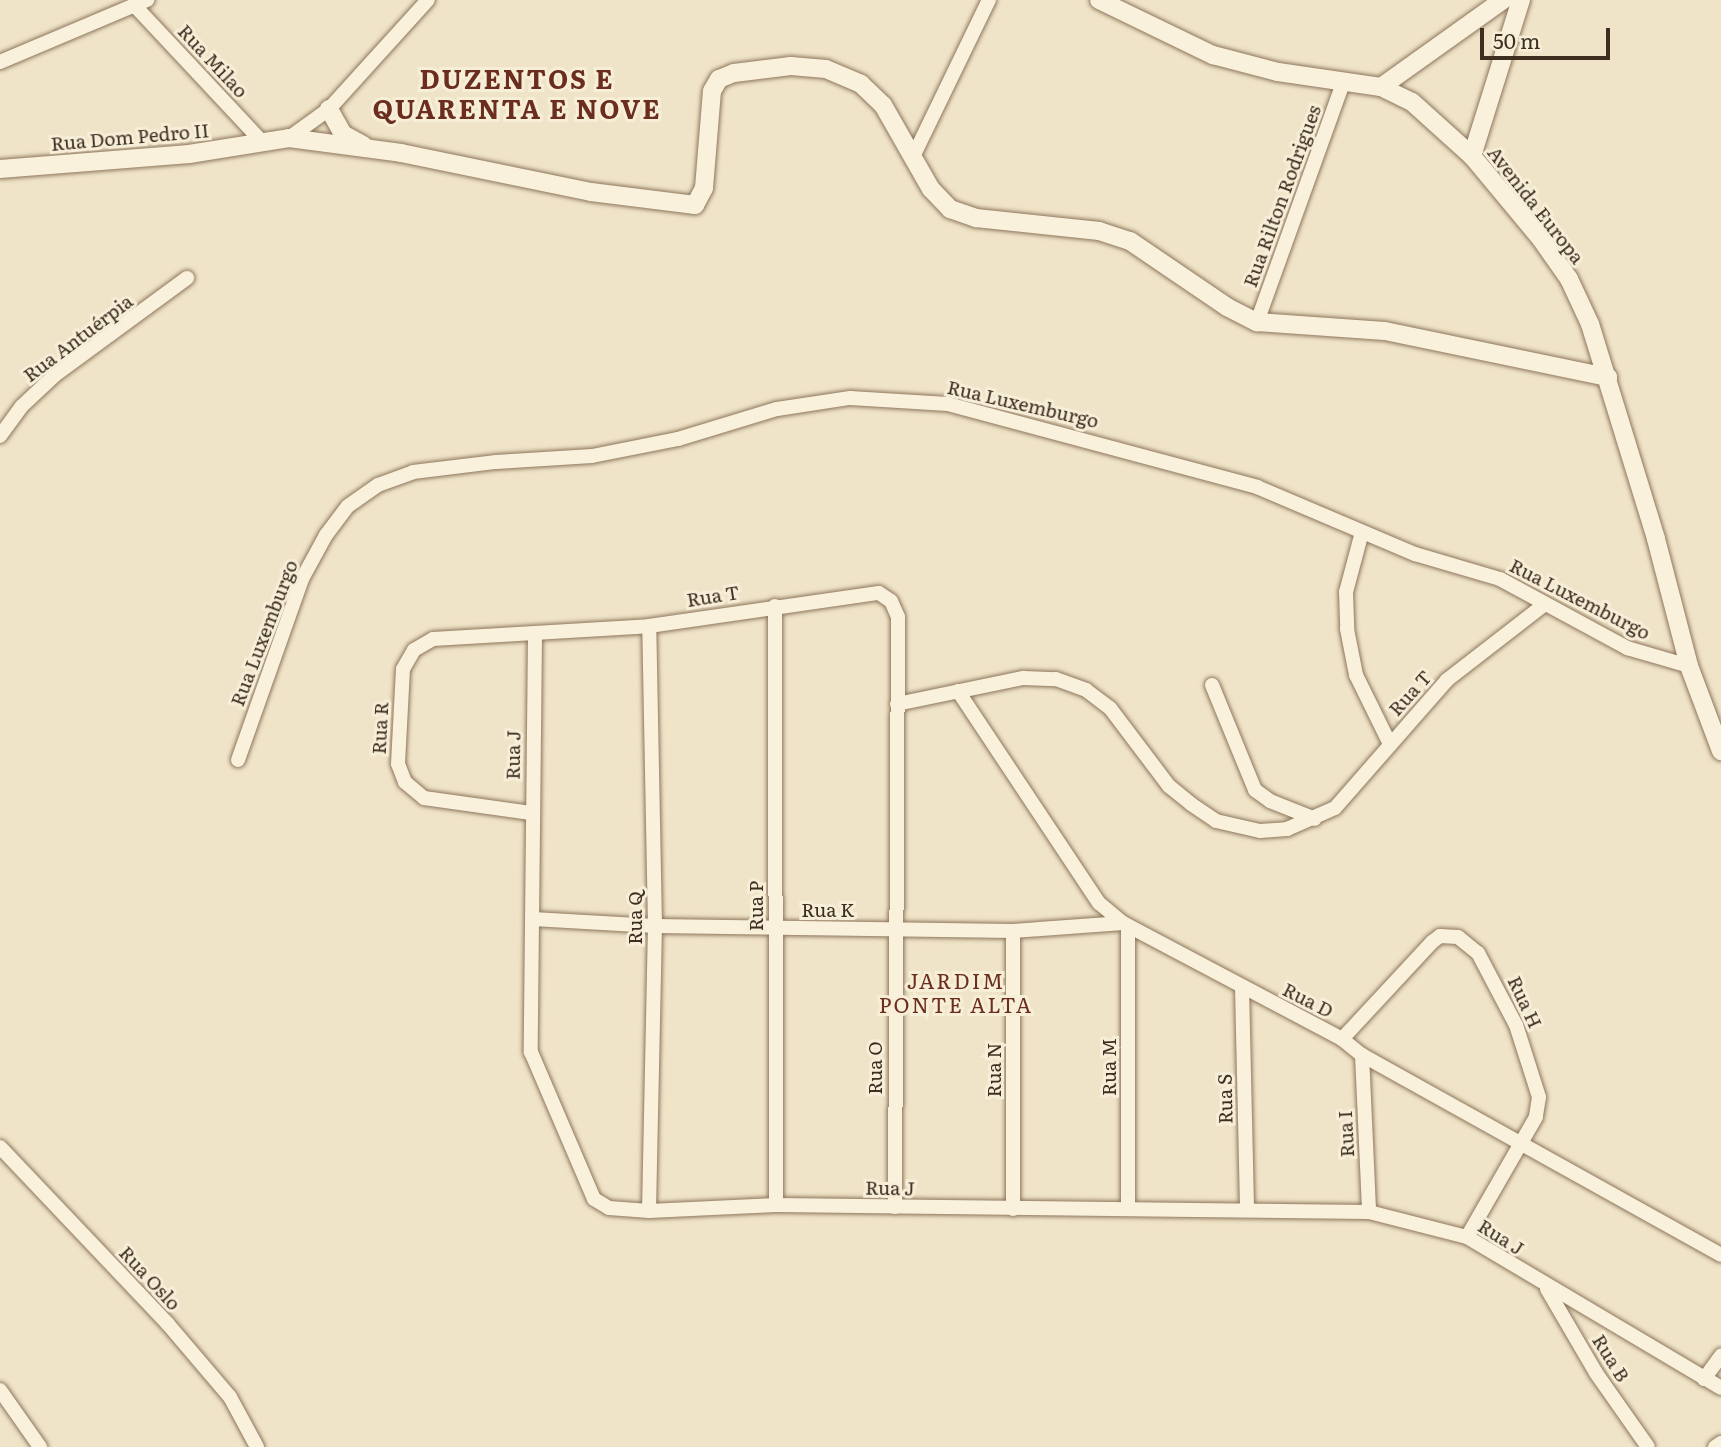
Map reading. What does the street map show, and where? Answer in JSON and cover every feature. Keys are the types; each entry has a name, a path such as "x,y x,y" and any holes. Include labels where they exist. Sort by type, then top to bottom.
{"street":[{"path":"289,138 329,109 428,0"},
{"path":"912,159 989,0"},
{"name":"Avenida Europa","path":"1100,0 1213,55 1343,83 1381,86 1431,116 1472,156 1569,279 1608,377 1689,666 1721,751"},
{"path":"1381,86 1477,22 1503,0"},
{"path":"1472,156 1521,0"},
{"path":"0,62 141,3"},
{"name":"Rua Milao","path":"141,3 263,143"},
{"path":"1477,22 1499,28 1509,41"},
{"path":"329,109 343,134 372,149 591,192 695,205 704,188 712,91 719,79 734,73 791,66 825,69 861,84 883,106 931,189 950,209 976,218 1099,231 1130,241 1227,307 1257,322 1385,331 1608,377"},
{"name":"Rua Rilton Rodrigues","path":"1257,322 1343,83"},
{"name":"Rua Dom Pedro II","path":"0,169 188,154 289,138 372,149"},
{"name":"Rua Antuérpia","path":"0,436 22,406 55,375 187,278"},
{"name":"Rua Luxemburgo","path":"238,760 302,579 326,535 348,506 378,485 413,472 496,461 592,456 678,439 777,409 850,398 948,404 1257,487 1435,562 1500,579 1627,648 1689,666"},
{"path":"1362,532 1346,592 1347,629 1356,675 1390,744"},
{"name":"Rua T","path":"433,639 535,636 649,626 879,593 891,601 898,617 894,929"},
{"name":"Rua T","path":"897,704 1023,678 1056,678 1086,690 1110,708 1169,786 1216,821 1260,831 1287,829 1315,819 1351,793 1447,680 1545,604"},
{"name":"Rua P","path":"775,606 776,1205"},
{"name":"Rua Q","path":"649,626 655,926 649,1211"},
{"name":"Rua J","path":"535,636 531,813 533,919 528,1021 542,1084 594,1199 609,1208 649,1211 776,1205 1369,1212 1467,1237 1546,1288 1721,1388"},
{"name":"Rua R","path":"433,639 414,650 403,668 398,764 405,782 424,798 531,813"},
{"path":"1212,685 1255,790 1270,801 1315,819"},
{"name":"Rua D","path":"958,691 1099,903 1126,925 1342,1039 1362,1055 1522,1140 1721,1255"},
{"name":"Rua K","path":"533,919 776,929 1013,931 1126,925"},
{"name":"Rua M","path":"1126,925 1128,1209"},
{"name":"Rua O","path":"894,929 895,1207"},
{"name":"Rua N","path":"1013,931 1013,1209"},
{"name":"Rua H","path":"1342,1039 1432,942 1449,935 1468,942 1503,995 1534,1074 1539,1097 1536,1118 1467,1237"},
{"name":"Rua S","path":"1242,987 1247,1210"},
{"name":"Rua I","path":"1362,1055 1369,1212"},
{"name":"Rua Oslo","path":"0,1147 185,1344 230,1397 257,1447"},
{"name":"Rua B","path":"1546,1288 1596,1373 1648,1447"},
{"path":"1704,1379 1721,1356"},
{"path":"0,1390 40,1447"},
{"path":"1715,1447 1721,1443"}],"district":[{"name":"DUZENTOS E QUARENTA E NOVE","path":"517,93"},
{"name":"JARDIM PONTE ALTA","path":"956,992"}]}
